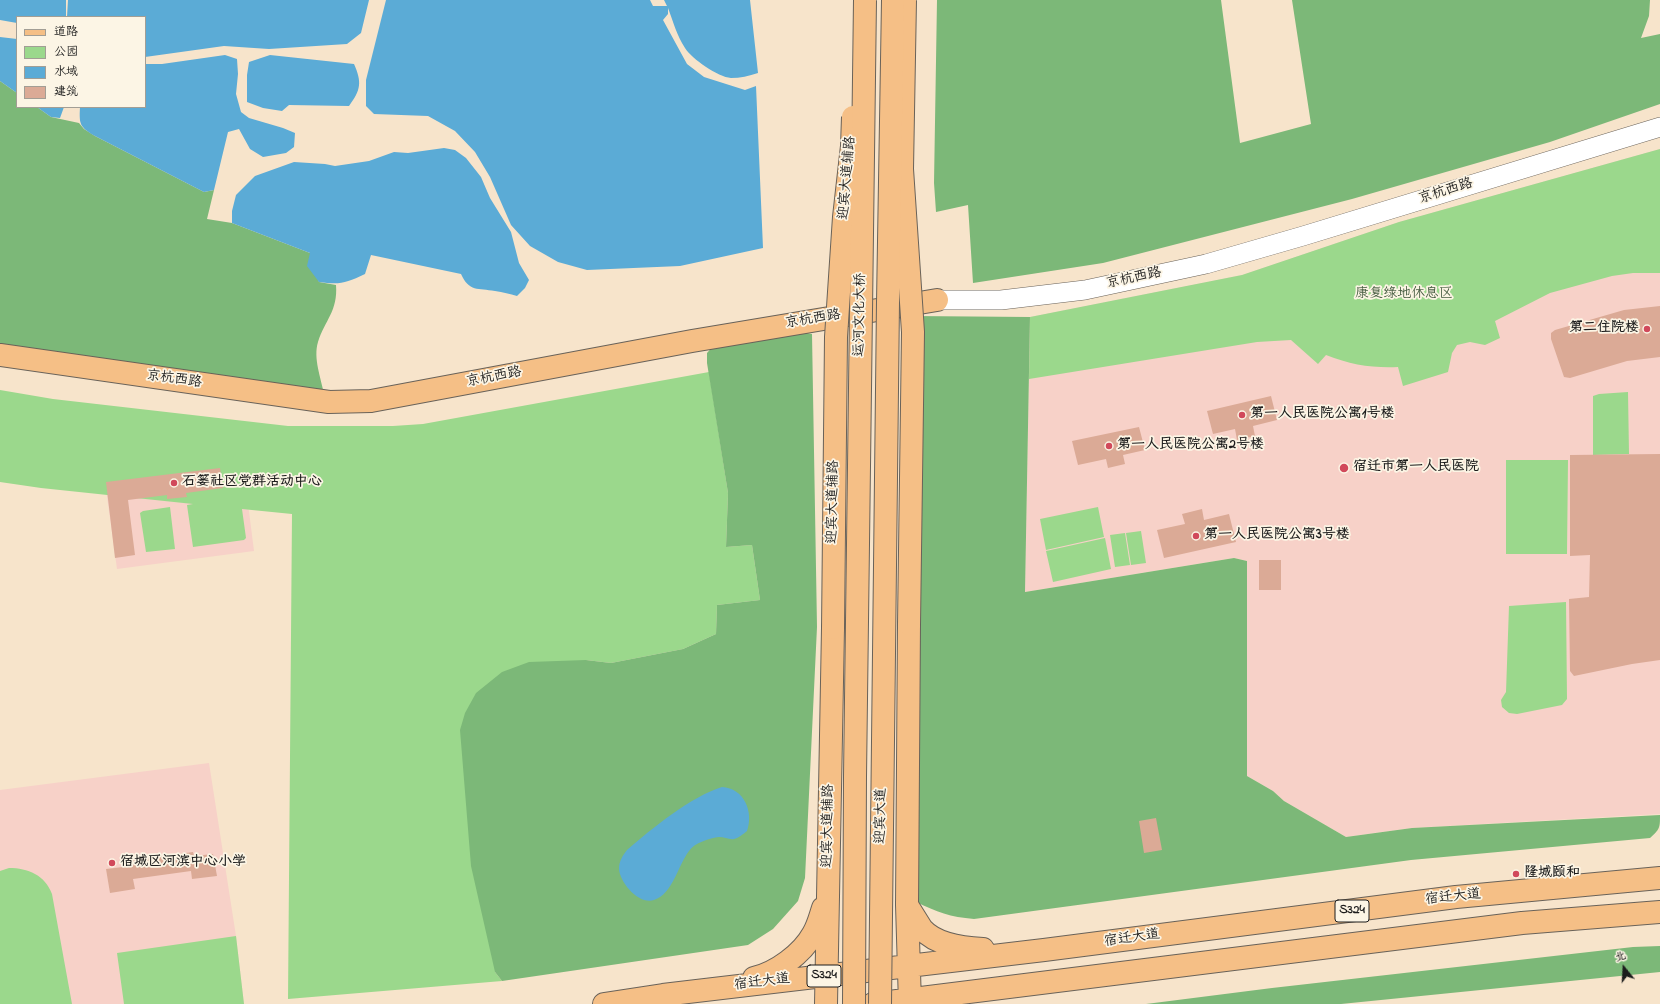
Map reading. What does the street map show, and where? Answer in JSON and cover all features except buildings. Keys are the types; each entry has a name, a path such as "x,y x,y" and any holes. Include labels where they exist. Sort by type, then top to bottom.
{"main road":[{"name":"迎宾大道辅路","path":"826,1004 836,338 844,217 852,146 856,0"},
{"name":"运河文化大桥","path":"858,630 865,0"},
{"name":"运河文化大桥","path":"885,628 893,0"},
{"path":"905,0 902,169 913,332 907,904 910,1002"},
{"name":"京杭西路","path":"0,355 329,402 370,401 692,341 937,300"},
{"name":"迎宾大道","path":"880,1004 885,628"},
{"name":"迎宾大道","path":"854,1004 855,776 858,630"},
{"name":"宿迁大道","path":"604,1004 717,988 1044,950 1448,898 1660,878"},
{"path":"717,988 761,976 780,966 799,952 813,935 819,921 828,890"},
{"path":"907,904 923,930 942,942 962,948 1044,950"},
{"name":"S324","path":"873,1004 910,1002 1522,923 1660,912"},
{"path":"965,1004 971,1001 1048,983"}],"street":[{"name":"京杭西路","path":"937,300 1001,300 1085,290 1206,264 1303,236 1660,127"}],"shaded area":[{"name":"宿迁市第一人民医院","path":"1660,149 1660,814 1412,828 1346,837 1284,801 1273,791 1247,776 1247,561 1234,558 1025,592 1030,317 1242,275 1399,222"},
{"path":"243,464 254,551 117,569 105,482"},
{"name":"宿城区河滨中心小学","path":"209,763 236,936 244,1004 0,1004 0,790"}],"green space":[{"path":"937,0 1221,0 1240,143 1311,124 1292,0 1650,0 1649,16 1641,38 1660,34 1660,104 1550,142 1352,199 1103,263 973,283 968,205 936,212 934,183"},
{"path":"0,81 16,92 16,108 38,108 51,117 79,123 84,129 95,136 204,192 214,190 207,219 232,223 310,253 319,282 336,285 333,309 318,342 316,355 324,394 0,349"},
{"name":"康复绿地休息区","path":"1660,149 1660,273 1633,273 1612,276 1550,293 1495,321 1500,338 1485,345 1470,342 1457,345 1452,353 1448,372 1403,386 1398,367 1362,365 1326,355 1318,364 1291,340 1257,342 1029,379 1030,317 1242,275 1399,222"},
{"path":"912,316 1030,317 1025,592 1234,558 1247,561 1247,776 1273,791 1284,801 1346,837 1412,828 1660,815 1658,830 1650,838 1411,860 974,919 944,914 916,902"},
{"path":"801,332 812,334 817,627 805,878 798,901 773,929 748,945 502,981 495,972 471,866 460,730 465,713 476,693 502,672 529,662 586,660 611,663 683,649 716,634 717,605 760,600 752,545 726,547 728,493 707,363 707,353 715,344"},
{"path":"709,372 728,493 726,547 752,545 760,600 717,605 716,634 683,649 611,663 586,660 495,972 502,981 288,999 292,514 242,509 246,538 244,540 193,547 187,505 193,504 41,488 0,482 0,390 53,399 288,426 393,426 423,424"},
{"path":"1628,392 1629,454 1593,455 1593,396 1599,394"},
{"path":"1506,460 1568,460 1567,554 1506,554"},
{"path":"170,507 175,549 146,552 140,513 143,511"},
{"path":"1098,507 1104,537 1046,550 1040,519"},
{"path":"1141,531 1146,563 1131,565 1126,533"},
{"path":"1125,533 1130,565 1115,567 1110,535"},
{"path":"1105,538 1111,569 1053,582 1046,551"},
{"path":"1566,602 1567,699 1562,705 1517,714 1509,713 1502,707 1501,700 1506,692 1509,606"},
{"path":"9,868 29,871 40,877 49,887 52,894 72,1004 0,1004 0,871"},
{"path":"236,936 244,1004 124,1004 117,953"},
{"path":"1660,946 1660,972 1341,1004 1146,1004 1272,988 1633,947"}],"water":[{"path":"0,0 66,0 66,16 16,16 16,23 0,20"},
{"path":"68,0 369,0 361,33 347,44 269,49 224,46 146,57 146,16 67,16"},
{"path":"386,0 650,0 653,6 667,6 664,0 750,0 758,73 748,76 734,78 726,77 706,67 693,57 685,48 677,33 668,8 668,14 663,20 687,64 704,77 745,90 756,86 763,248 680,266 587,270 558,262 530,246 511,225 490,177 475,152 455,131 428,116 374,114 366,106 366,80"},
{"path":"0,37 16,39 16,92 0,81"},
{"path":"225,55 237,59 238,74 236,94 241,112 249,118 295,133 294,147 286,153 263,157 250,149 239,129 228,132 214,190 204,192 95,136 83,128 80,122 80,108 146,108 146,64 162,64"},
{"path":"270,55 354,64 359,81 356,95 349,106 289,105 282,111 263,108 247,102 247,75 249,62"},
{"path":"38,108 64,108 60,118 51,117"},
{"path":"444,148 455,150 466,158 481,177 490,198 511,232 519,263 529,280 525,288 517,296 475,288 467,284 461,274 371,255 365,274 343,282 319,282 307,266 310,253 232,223 232,211 236,195 255,176 294,162 335,166 369,161 394,152 408,153"},
{"path":"722,787 730,788 741,796 745,802 749,816 747,831 734,839 719,837 698,843 691,848 671,886 661,897 648,901 631,892 620,875 619,869 620,861 627,850 685,805 710,791"}],"place":[{"name":"第二住院楼","path":"1647,329"},
{"name":"第一人民医院公寓1号楼","path":"1242,415"},
{"name":"第一人民医院公寓2号楼","path":"1109,446"},
{"name":"宿迁市第一人民医院","path":"1344,468"},
{"name":"石篓社区党群活动中心","path":"174,483"},
{"name":"第一人民医院公寓3号楼","path":"1196,536"},
{"name":"宿城区河滨中心小学","path":"112,863"},
{"name":"隆城颐和","path":"1516,874"}]}
